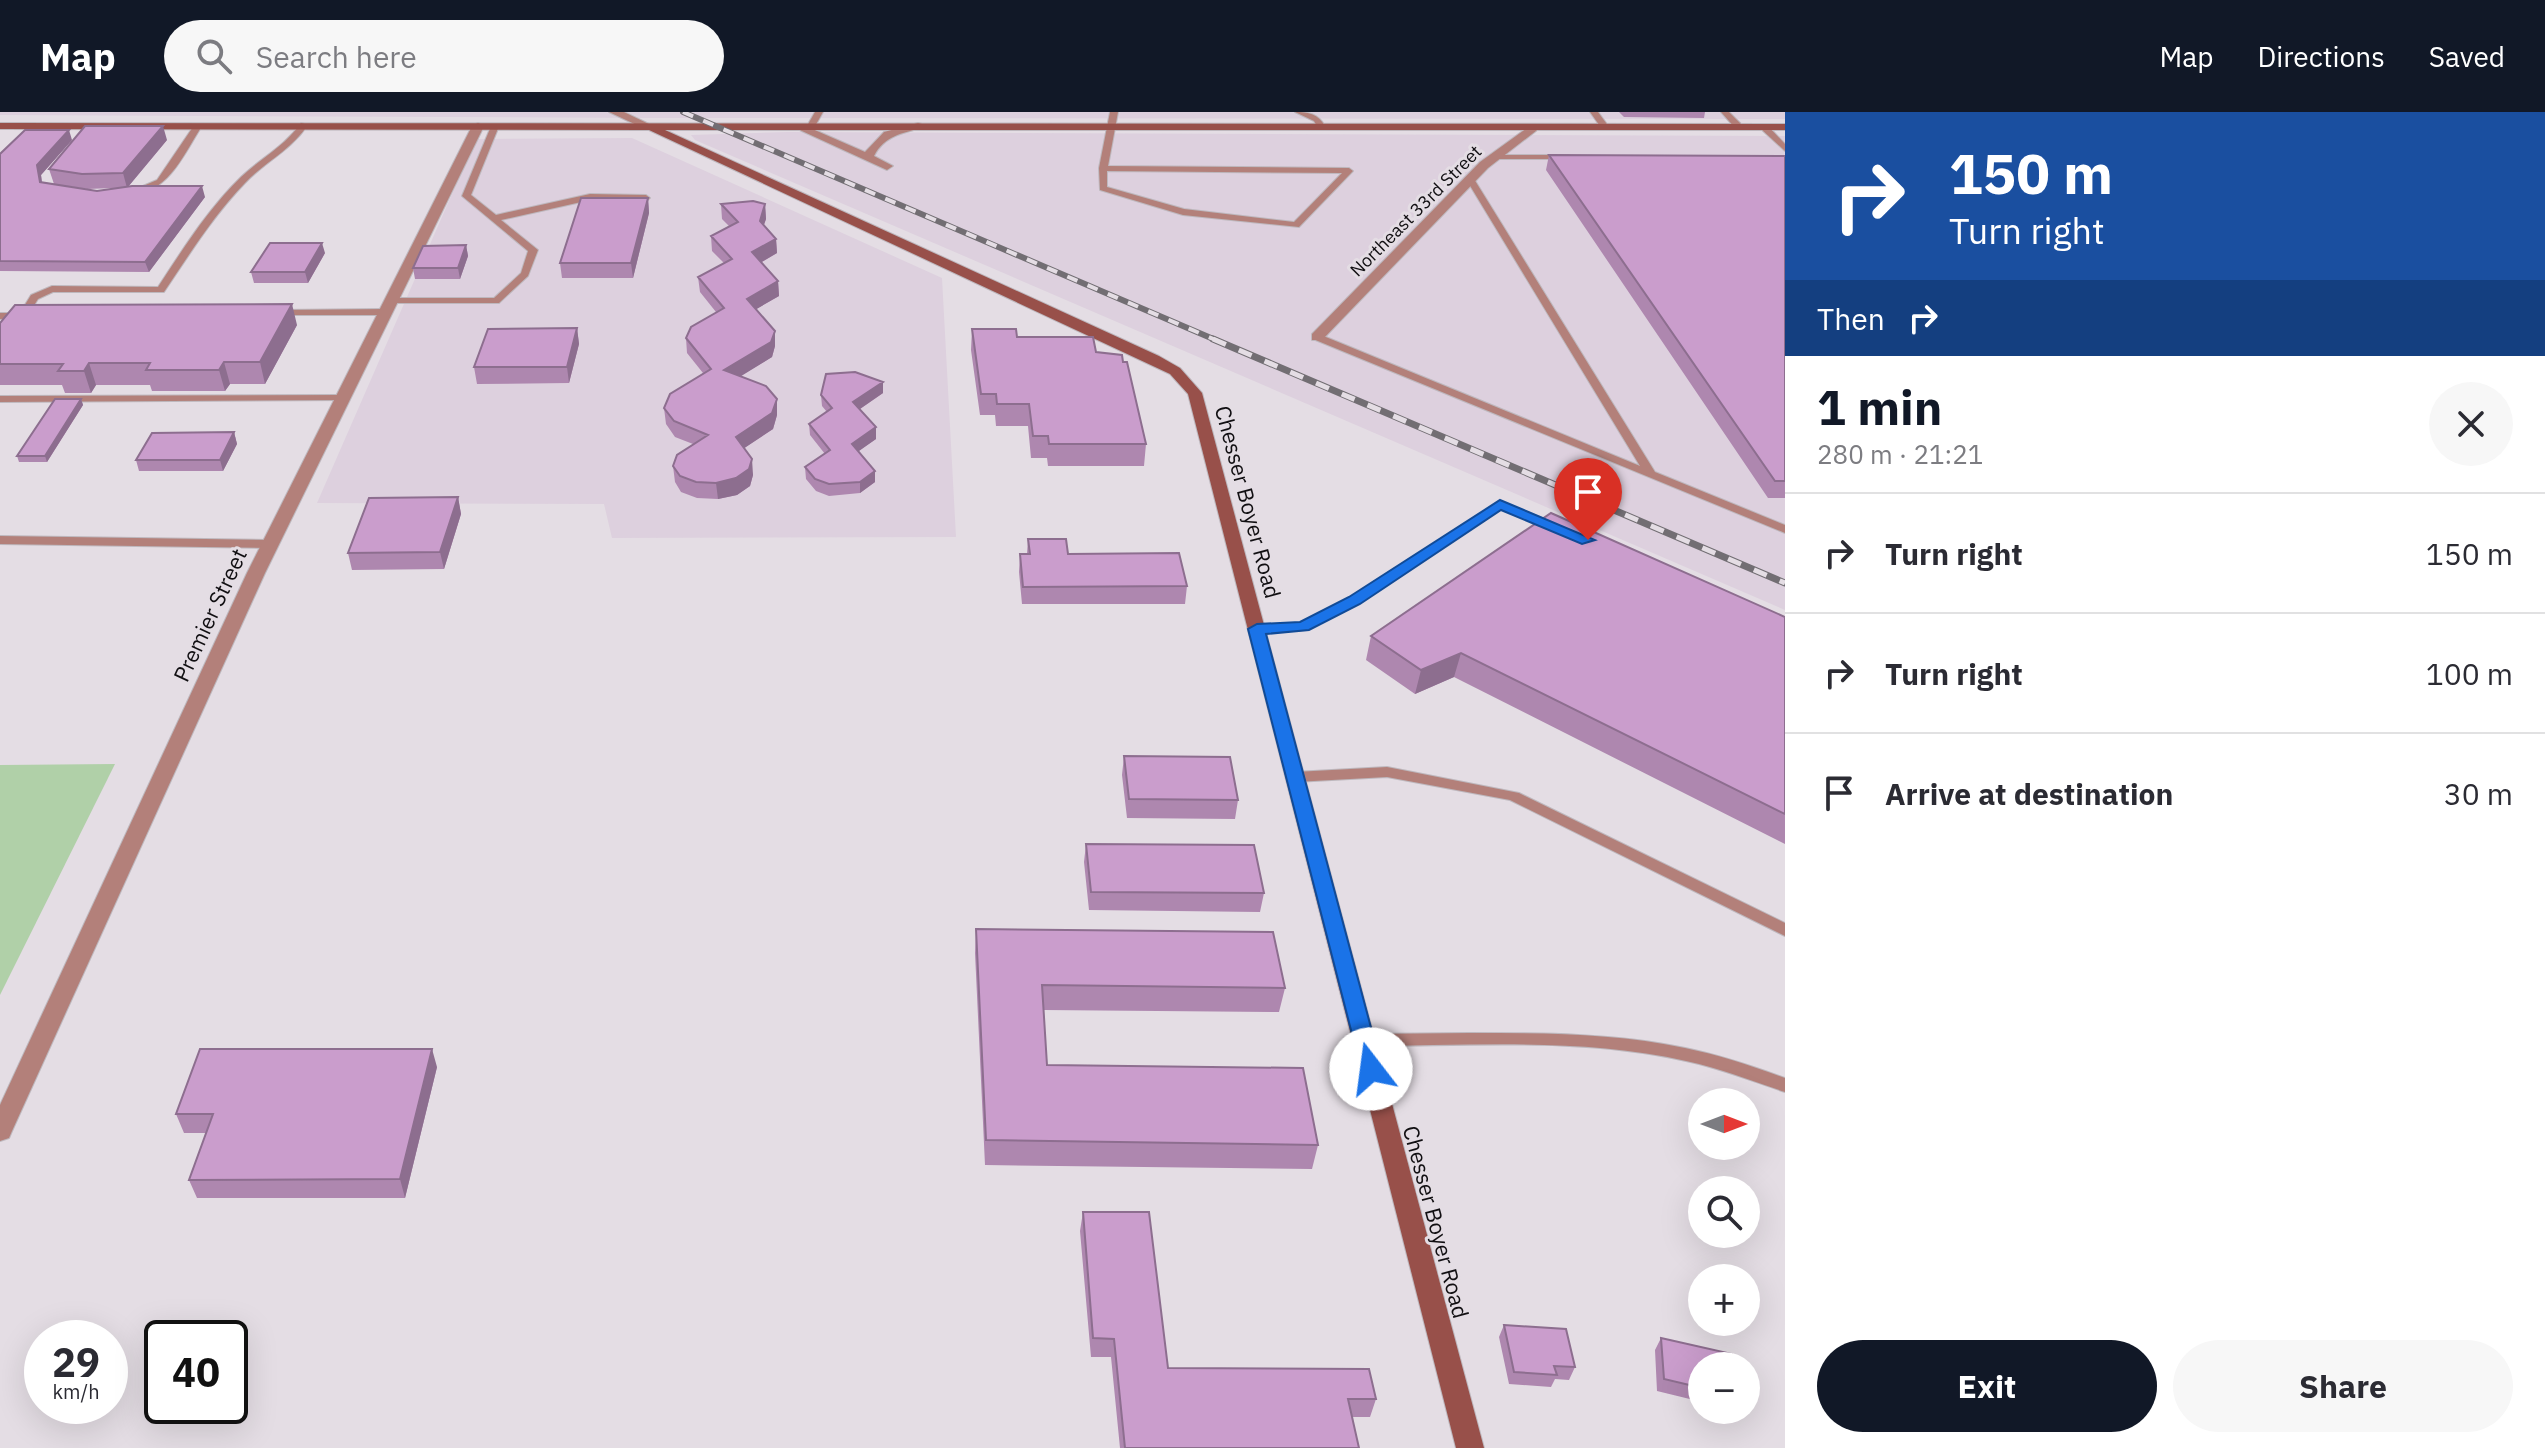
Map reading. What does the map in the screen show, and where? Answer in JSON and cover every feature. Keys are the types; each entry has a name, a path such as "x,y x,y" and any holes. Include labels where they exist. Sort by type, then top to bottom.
{"main road":[{"path":"1534,112 1535,127"},
{"path":"0,126 1785,127"},
{"name":"Chesser Boyer Road","path":"647,126 894,237 1175,371 1195,393 1470,1448"}],"street":[{"path":"615,112 647,126"},
{"name":"Premier Street","path":"0,1131 270,544 388,307 487,126"},
{"path":"797,126 887,166"},
{"path":"868,157 873,144 884,135 918,126"},
{"name":"Northeast 33rd Street","path":"1317,337 1470,179 1535,127"}],"lane":[{"path":"811,126 819,112"},
{"path":"1103,168 1349,171 1296,225 1170,208 1103,188 1103,168 1111,136 1108,126 1114,112"},
{"path":"1299,112 1317,119 1321,126"},
{"path":"1594,112 1605,127"},
{"path":"1725,112 1739,127"},
{"path":"0,329 23,316 34,297 52,289 161,290 193,242 245,179 281,154 304,125"},
{"path":"84,136 93,126"},
{"path":"126,193 160,182 198,126"},
{"path":"264,313 496,301 525,274 533,250 466,196 487,126"},
{"path":"1764,127 1785,149"},
{"path":"1496,157 1572,157"},
{"path":"1470,179 1651,474"},
{"path":"496,218 590,197 646,198"},
{"path":"0,316 35,314"},
{"path":"1317,337 1785,529"},
{"path":"0,399 343,398"},
{"path":"1257,629 1303,627 1354,601 1500,504 1574,534"},
{"path":"0,540 270,544"},
{"path":"1295,777 1387,772 1514,796 1785,930"},
{"path":"1364,1040 1616,1042 1751,1070 1785,1085"}],"shaded area":[{"path":"0,112 1785,112 1785,119 651,118 0,115"},
{"path":"788,132 1785,136 1785,610 695,140 691,135"},
{"path":"632,138 942,278 956,537 612,538 604,504 317,503 476,139"}],"green space":[{"path":"115,764 0,995 0,765"}],"building":[{"path":"85,126 163,126 123,173 82,174 49,169"},
{"path":"25,130 69,130 37,165 40,182 97,191 132,186 202,186 145,262 0,261 0,154"},
{"path":"1549,155 1785,156 1785,481 1775,481"},
{"path":"581,198 648,198 631,263 560,263"},
{"path":"753,201 765,204 760,221 776,239 752,252 778,281 747,299 775,331 771,342 724,370 766,386 777,399 772,413 736,437 752,459 749,469 736,478 716,483 696,482 680,476 673,466 677,455 708,435 674,421 664,408 670,394 711,369 686,338 691,327 724,308 698,277 732,259 711,236 738,222 721,204"},
{"path":"270,243 322,243 305,272 251,272"},
{"path":"466,245 458,268 413,268 423,246"},
{"path":"292,304 260,362 224,362 219,370 146,370 150,363 89,363 84,371 58,371 63,364 0,364 0,323 15,305"},
{"path":"577,328 567,367 474,367 488,329"},
{"path":"972,329 1016,329 1017,337 1093,337 1096,352 1122,355 1123,362 1127,362 1146,444 1049,444 1048,436 1033,436 1029,404 997,404 996,394 981,394"},
{"path":"855,372 883,382 853,402 876,427 852,444 875,471 860,482 829,484 815,479 805,467 830,450 809,424 832,408 821,395 826,374"},
{"path":"55,399 81,399 45,456 17,456"},
{"path":"234,432 220,460 136,460 152,433"},
{"path":"458,497 440,552 348,553 369,498"},
{"path":"1551,513 1785,617 1785,814 1461,653 1421,670 1371,636"},
{"path":"1028,539 1066,539 1068,554 1179,553 1187,586 1023,587 1020,554 1030,554"},
{"path":"1124,756 1230,757 1238,800 1129,799"},
{"path":"1086,844 1254,845 1264,893 1091,892"},
{"path":"976,929 1273,932 1285,988 1042,985 1047,1065 1303,1068 1318,1145 986,1140"},
{"path":"200,1049 432,1049 400,1179 189,1180 213,1114 176,1114"},
{"path":"1083,1212 1149,1212 1168,1368 1369,1369 1376,1399 1348,1399 1359,1448 1125,1448 1114,1339 1093,1338"},
{"path":"1504,1325 1566,1329 1575,1367 1554,1366 1557,1375 1514,1372"},
{"path":"1661,1338 1723,1352 1688,1352 1688,1385 1664,1379"}],"railway":[{"path":"683,112 1218,341"},
{"path":"1213,339 1785,583"}],"route":[{"path":"1371,1069 1257,629 1303,627 1354,601 1500,504 1588,540"}]}
